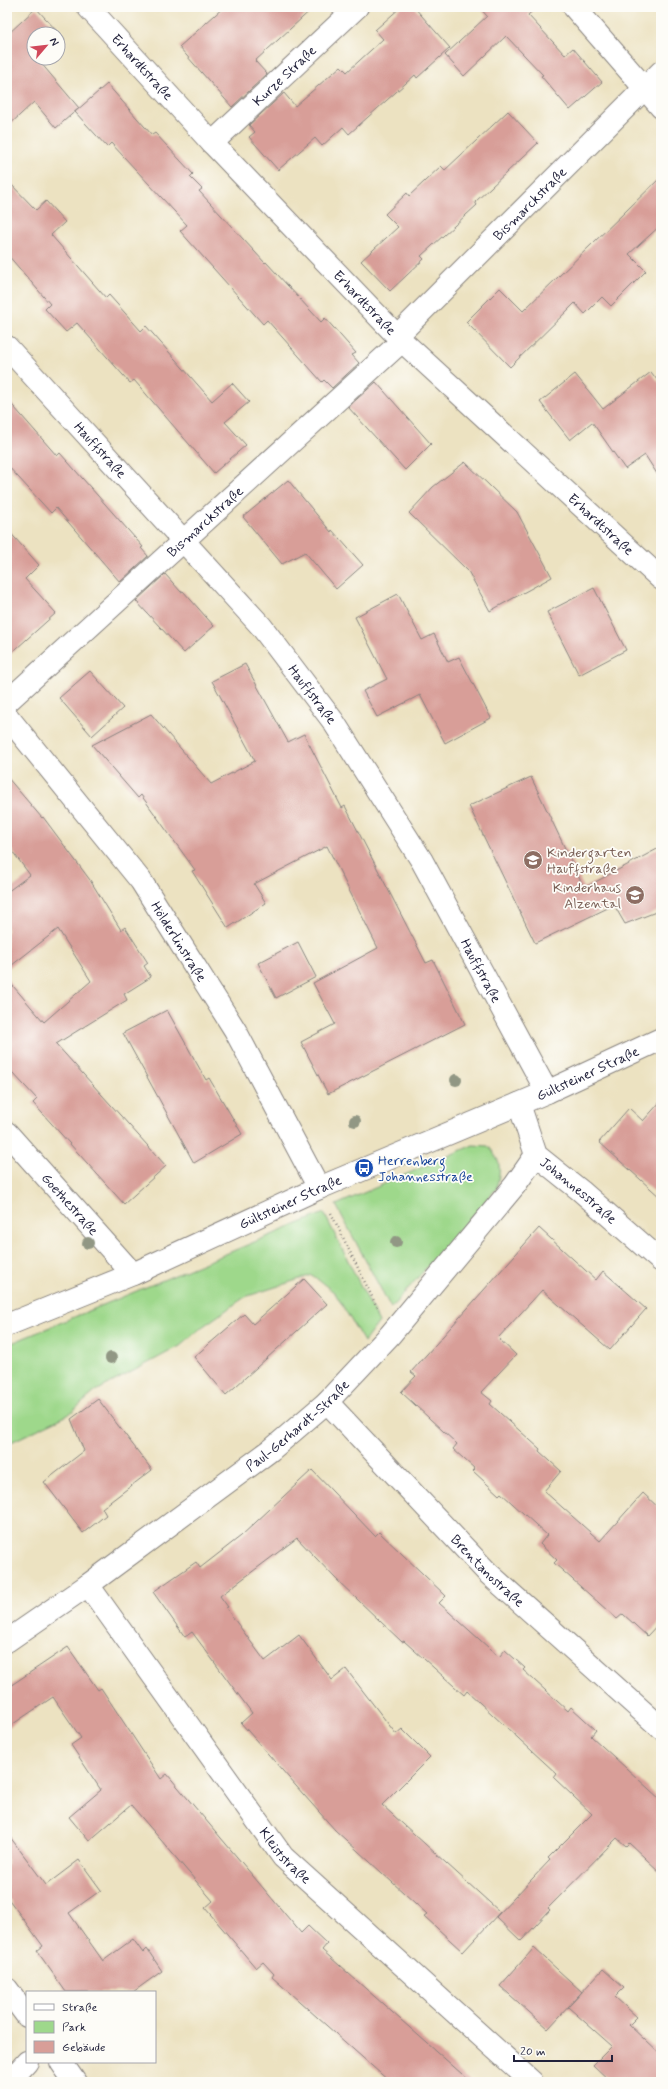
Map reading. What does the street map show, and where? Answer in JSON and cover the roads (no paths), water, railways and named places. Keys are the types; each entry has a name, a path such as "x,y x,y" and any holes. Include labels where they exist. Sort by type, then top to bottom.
{"street":[{"name":"Erhardtstraße","path":"88,7 212,143 400,338 661,579"},
{"name":"Kurze Straße","path":"212,143 357,7"},
{"path":"574,7 661,107"},
{"name":"Bismarckstraße","path":"7,702 184,541 400,338 661,72"},
{"name":"Hauffstraße","path":"7,347 261,626 333,721 422,861 547,1092"},
{"name":"Hölderlinstraße","path":"7,716 141,881 235,1030 319,1188"},
{"name":"Gültsteiner Straße","path":"7,1325 133,1274 319,1188 547,1092 661,1039"},
{"name":"Johannesstraße","path":"519,1104 536,1155 581,1191 661,1261"},
{"name":"Goethestraße","path":"7,1133 133,1274"},
{"name":"Paul-Gerhardt-Straße","path":"7,1641 88,1585 271,1450 327,1402 390,1335 515,1186 536,1155"},
{"name":"Brentanostraße","path":"327,1402 426,1509 488,1573 661,1728"},
{"name":"Kleiststraße","path":"88,1585 283,1857 532,2082"},
{"path":"7,1989 26,2015"},
{"path":"9,2082 26,2063"},
{"path":"62,2063 75,2082"}],"place":[{"name":"Kindergarten Hauffstraße","path":"533,860"},
{"name":"Kinderhaus Alzental","path":"635,895"},
{"name":"Herrenberg Johannesstraße","path":"364,1168"}]}
